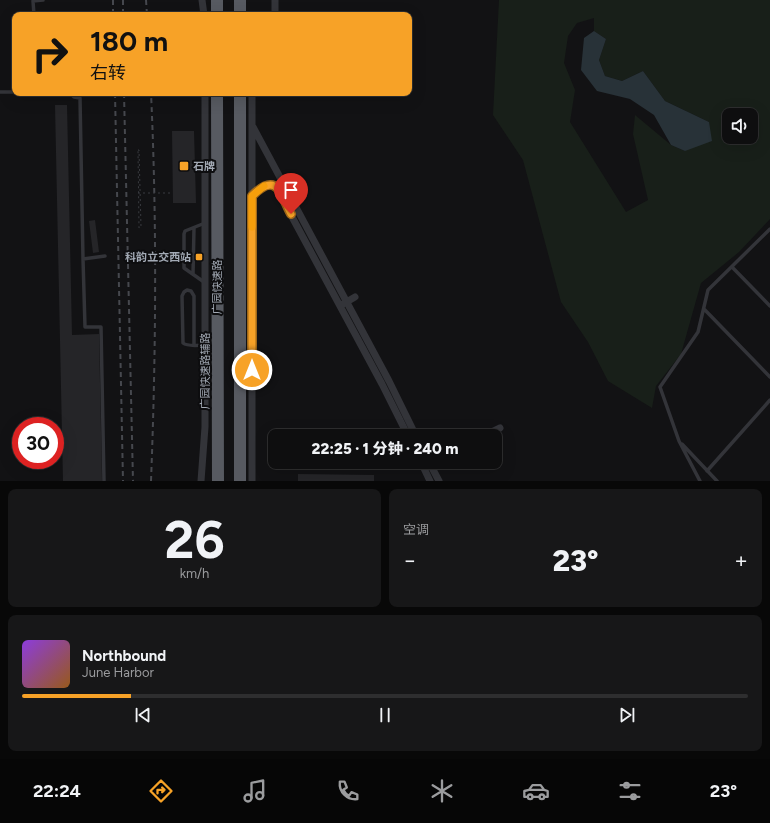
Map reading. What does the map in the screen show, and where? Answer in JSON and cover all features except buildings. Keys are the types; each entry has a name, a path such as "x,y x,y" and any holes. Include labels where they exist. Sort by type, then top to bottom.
{"highway":[{"path":"217,0 217,12"},
{"path":"240,0 240,12"},
{"name":"广园快速路","path":"217,96 218,481"},
{"name":"广园快速路","path":"240,96 240,481"},
{"path":"213,481 217,466"}],"street":[{"path":"202,0 204,12"},
{"path":"275,0 275,12"},
{"name":"广园快速路辅路","path":"201,481 204,437 205,345 205,96"},
{"path":"252,96 252,481"},
{"path":"252,125 404,429"},
{"path":"252,196 260,188 266,185 272,185 277,188 412,429"},
{"path":"343,304 355,298"},
{"path":"424,469 430,481"},
{"path":"433,469 439,481"}],"lane":[{"path":"34,12 33,1 43,0"},
{"path":"0,92 12,92"},
{"path":"73,96 80,98 85,327 100,327 104,481"},
{"path":"205,223 184,233 184,268 205,283"},
{"path":"194,228 194,274"},
{"path":"700,481 679,441 660,387 698,332 708,290 770,229"},
{"path":"83,259 105,256"},
{"path":"732,267 770,306"},
{"path":"194,345 194,296 191,291 187,290 182,296 183,341 184,344 194,345 205,345"},
{"path":"704,309 770,376"},
{"path":"707,471 770,400"},
{"path":"679,441 717,481"}],"path":[{"path":"138,150 139,150 141,228 139,228 138,193 138,150"},
{"path":"138,193 173,192"}],"shaded area":[{"path":"499,0 770,0 770,219 739,252 701,283 681,354 656,386 652,408 608,381 588,342 561,302 523,160 493,115","holes":["594,18 594,31 606,39 599,60 605,76 622,81 643,71 665,101 709,122 685,151 671,145 635,115 633,134 648,200 626,212 570,122 575,90 564,63 568,36 577,23"]},
{"path":"594,31 606,39 599,60 605,76 622,81 643,71 665,101 709,122 712,141 685,151 671,145 654,115 630,99 597,91 581,70 584,38"}],"railway":[{"path":"113,0 113,12"},
{"path":"123,0 123,12"},
{"path":"146,0 147,12"},
{"path":"115,96 123,481"},
{"path":"124,96 133,481"},
{"path":"151,96 155,287 151,481"}],"slow traffic":[{"path":"252,227 252,196 264,186"}],"place":[{"name":"石牌","path":"184,166"},
{"name":"科韵立交西站","path":"199,257"}],"route":[{"path":"252,370 252,196 263,186 271,184 279,191 291,214"}]}
